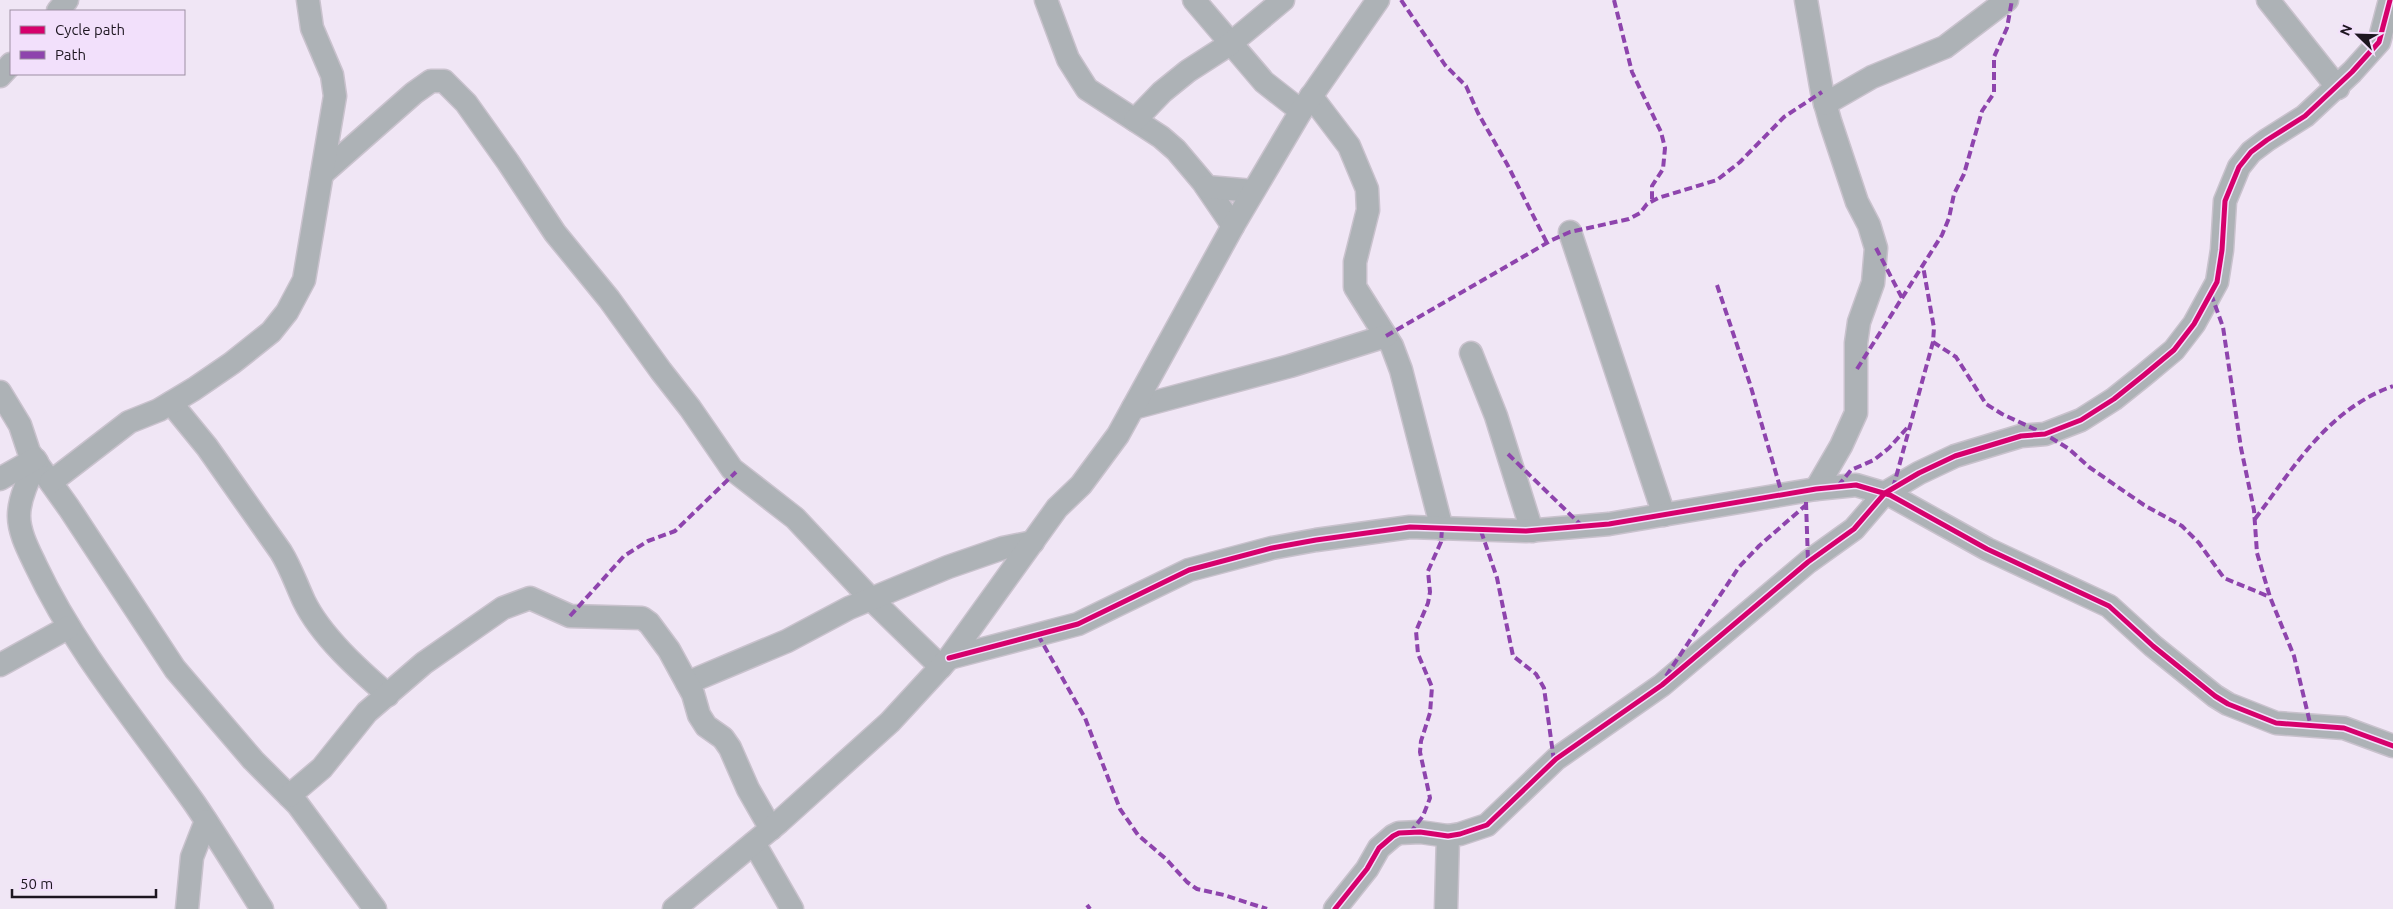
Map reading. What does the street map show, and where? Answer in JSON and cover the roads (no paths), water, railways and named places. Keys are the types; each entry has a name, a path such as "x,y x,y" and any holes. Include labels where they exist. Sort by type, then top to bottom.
{"street":[{"path":"59,10 67,0"},
{"path":"51,482 129,422 171,403 194,389 271,332 287,312 304,280 335,96 332,75 312,28 308,0"},
{"path":"1046,0 1068,59 1078,78 1095,96 1135,120 1176,150 1207,187 1233,226"},
{"path":"1194,0 1264,82 1306,104 1350,146 1367,189 1368,210 1355,262 1355,287 1386,336 1401,370 1442,529"},
{"path":"1135,120 1162,92 1230,44 1283,0"},
{"path":"674,909 762,836 890,722 945,663 1057,508 1081,485 1118,435 1253,191 1306,104 1378,0"},
{"path":"1806,0 1825,104 1851,185 1869,225 1876,248 1873,283 1859,322 1856,343 1858,390 1856,413 1841,446 1816,489"},
{"path":"1825,104 1872,77 1945,47 2006,0"},
{"path":"2268,0 2338,88"},
{"path":"1336,909 1367,869 1379,848 1387,840 1400,833 1420,832 1448,836 1473,831 1487,825 1556,759 1662,684 1808,562 1854,528 1885,493 1919,473 1956,456 2021,436 2045,434 2081,420 2114,399 2174,350 2194,324 2217,282 2222,250 2225,201 2239,167 2251,152 2305,116 2338,88 2379,42 2390,0"},
{"path":"0,76 10,65"},
{"path":"322,174 414,92 431,80 444,81 466,103 555,233 609,299 690,408 732,469 795,518 871,599 945,663"},
{"path":"1207,187 1253,191"},
{"path":"1570,232 1664,515"},
{"path":"1133,408 1290,366 1386,336"},
{"path":"1471,353 1496,416 1532,531"},
{"path":"0,392 20,424 29,452 51,482 175,669 253,760 289,796 375,909"},
{"path":"171,403 207,447 281,552 292,570 304,602 354,666 388,695"},
{"path":"0,479 36,461"},
{"path":"36,461 19,515 21,527 41,576 69,627 96,670 206,821 262,909"},
{"path":"945,663 1078,624 1189,570 1272,548 1410,527 1532,531 1609,524 1816,489 1856,485 1885,493 1987,549 2109,606 2153,646 2215,696 2228,704 2276,723 2344,728 2360,732 2393,746"},
{"path":"687,683 787,641 850,608 948,566 1003,548 1033,542"},
{"path":"289,796 322,768 367,712 424,663 473,627 503,608 530,598 536,598 554,610 570,616 642,618 649,623 669,650 687,683 699,715 706,726 723,738 792,909"},
{"path":"0,665 69,627"},
{"path":"187,909 192,857 206,821"},
{"path":"1446,909 1448,836"}]}
